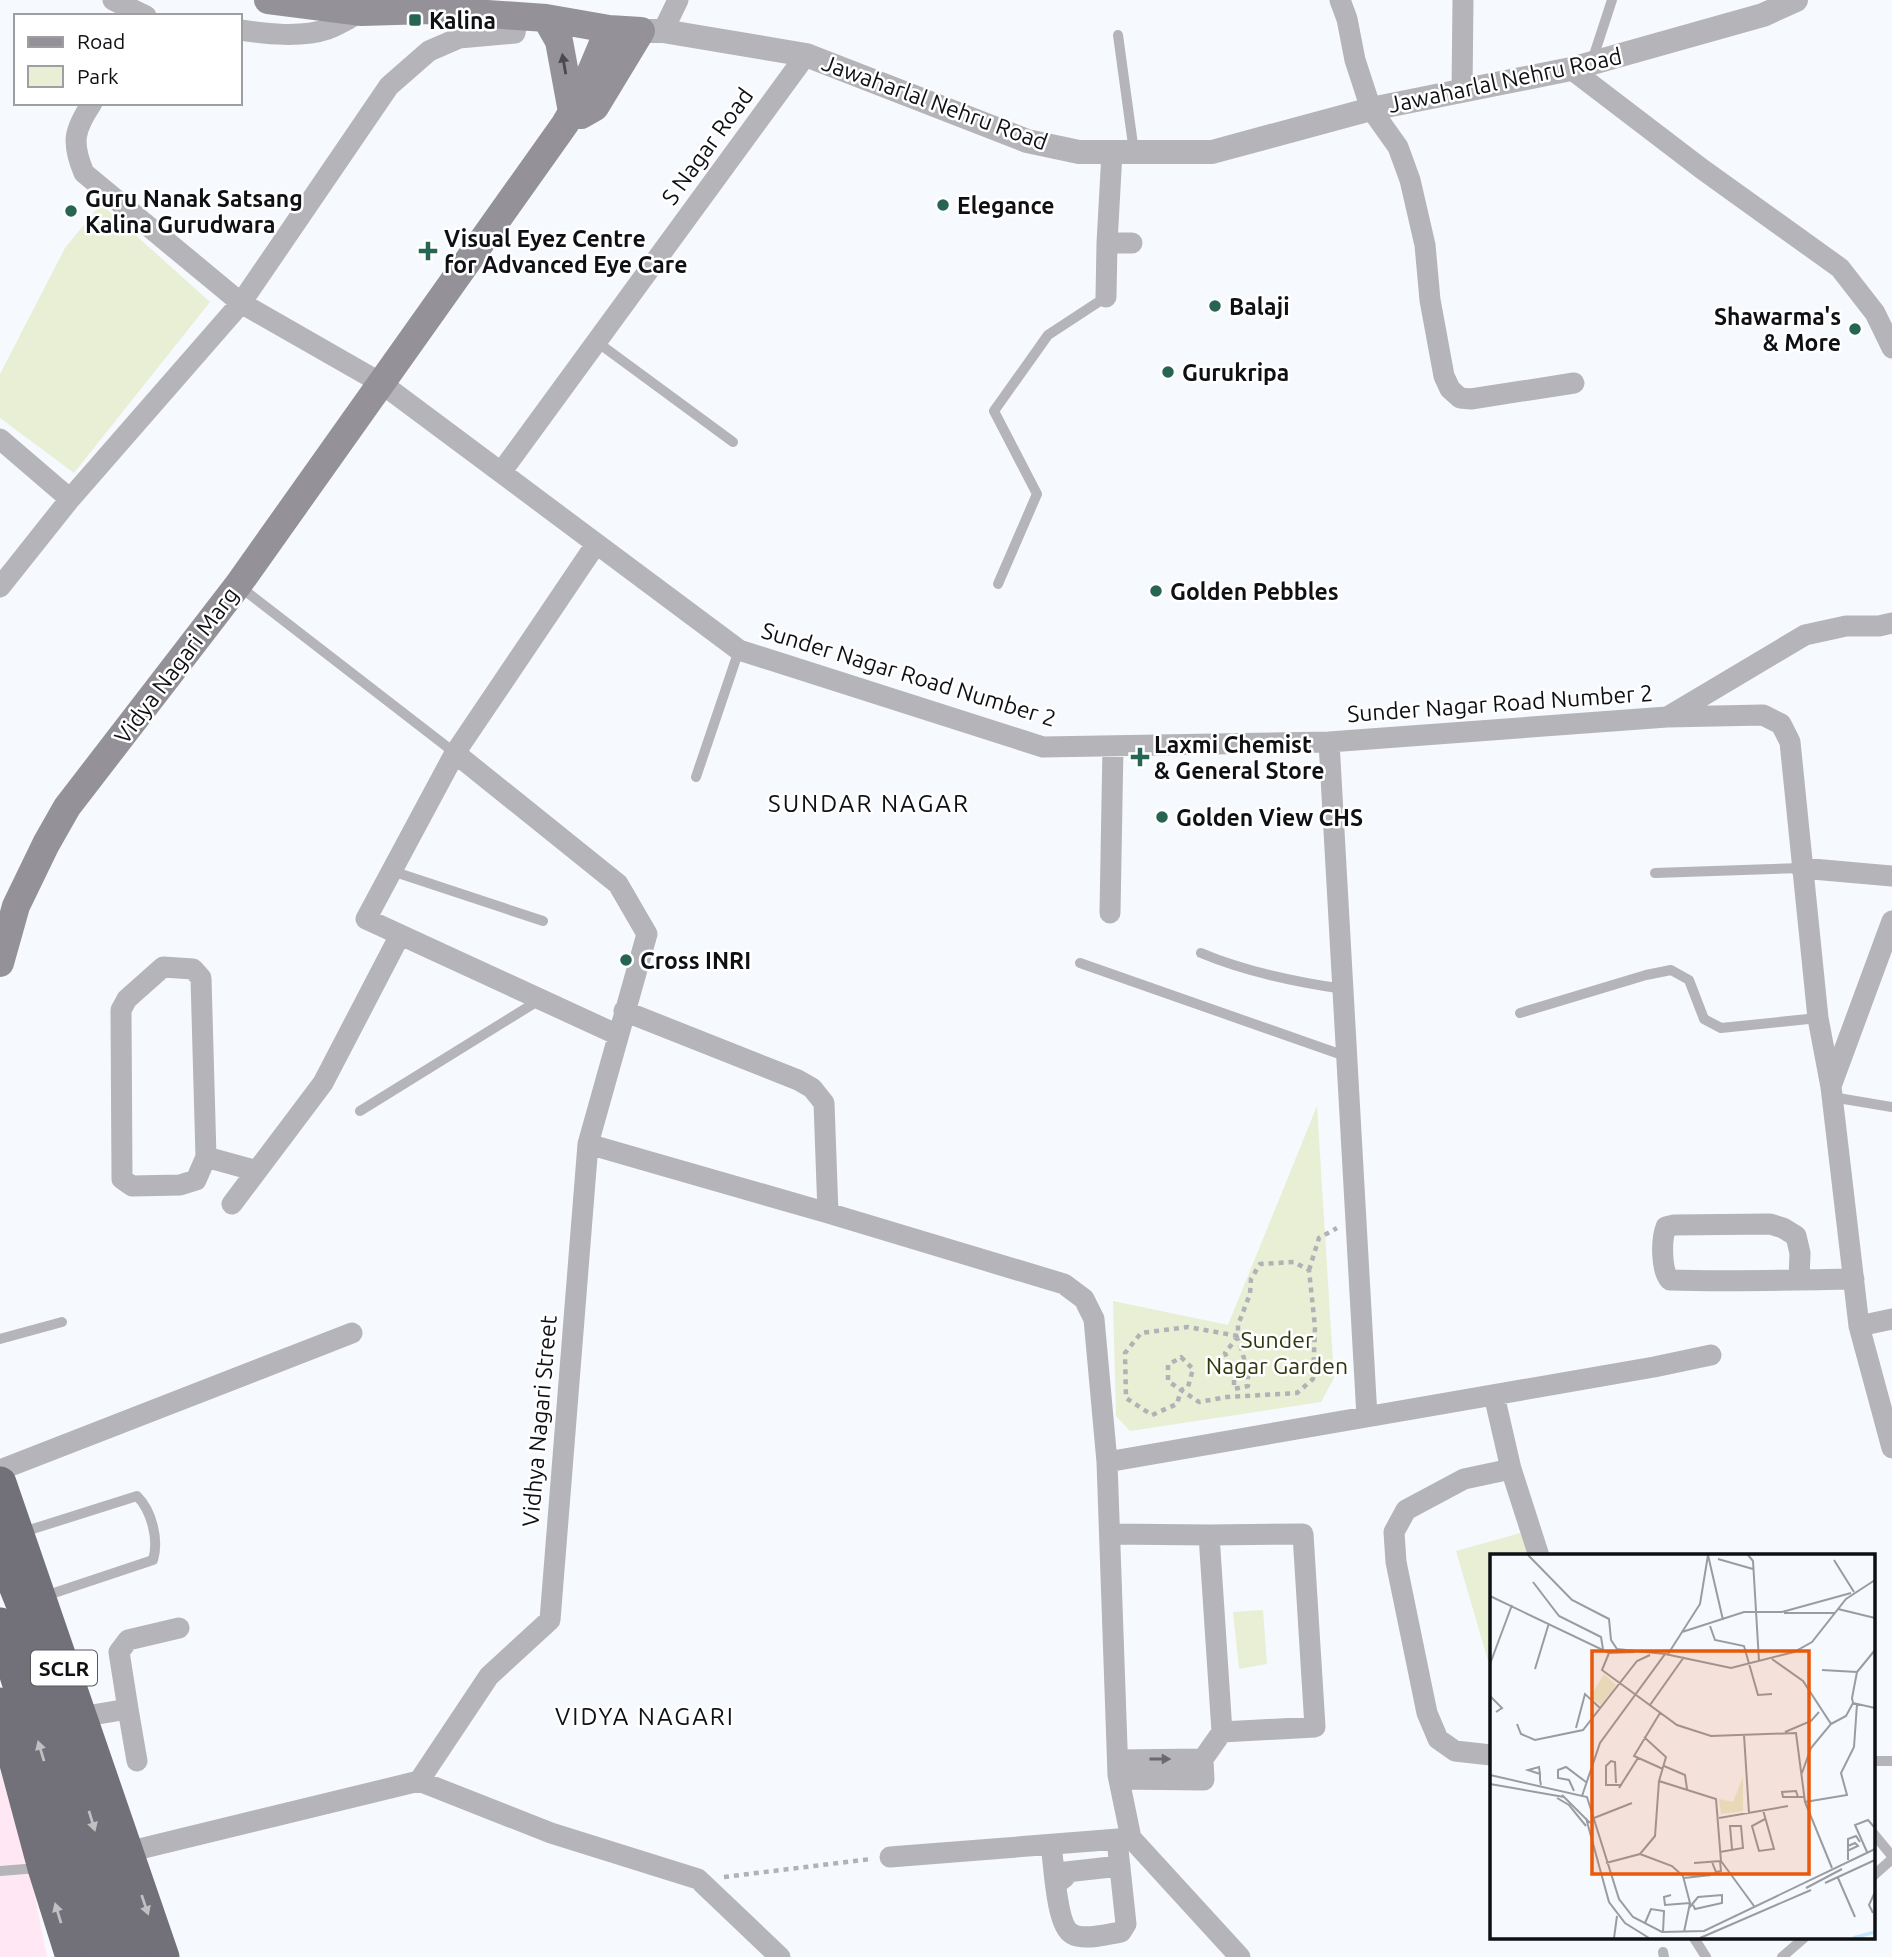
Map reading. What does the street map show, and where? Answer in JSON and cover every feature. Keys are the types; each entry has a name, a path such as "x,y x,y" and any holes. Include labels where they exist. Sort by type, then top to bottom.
{"highway":[{"name":"SCLR","path":"0,1483 9,1541 39,1598 163,1957"},
{"path":"9,1541 33,1631 134,1957"},
{"path":"0,1624 104,1957"},
{"path":"0,1704 44,1868 72,1957"}],"main road":[{"name":"Jawaharlal Nehru Road","path":"268,0 362,12 429,10 546,18 609,29 652,31"},
{"path":"546,18 559,41 569,118"},
{"path":"569,118 609,29"},
{"path":"569,118 595,107 652,31"},
{"name":"Vidya Nagari Marg","path":"0,963 16,906 46,844 68,807 237,585 569,118"}],"street":[{"path":"113,0 142,14"},
{"path":"652,31 678,0"},
{"path":"1340,0 1371,109 1398,147 1410,180 1425,245 1430,300 1444,376 1450,389 1460,398 1471,400 1574,383"},
{"path":"1462,91 1463,0"},
{"name":"Jawaharlal Nehru Road","path":"652,31 806,55 1027,141 1079,152 1212,152 1371,109 1581,66 1763,15 1796,0"},
{"path":"242,30 305,33 327,29 362,12"},
{"path":"0,587 70,499 242,303 389,86 429,51 459,38 515,33 518,16"},
{"name":"S Nagar Road","path":"502,471 806,55"},
{"path":"1581,66 1702,169 1840,268 1875,313 1892,348"},
{"name":"Sunder Nagar Road Number 2","path":"91,105 78,124 76,154 84,173 242,303 381,383 739,650 1043,747 1329,742 1667,717 1763,715 1780,724 1790,742 1818,1018 1832,1092 1859,1326 1892,1448"},
{"path":"1106,297 1107,243 1123,152"},
{"path":"1107,243 1132,243"},
{"path":"0,439 70,499"},
{"path":"596,544 455,753 366,919 618,1035"},
{"path":"1667,717 1805,635 1846,626 1879,626 1892,623"},
{"path":"1329,742 1367,1417"},
{"path":"1110,913 1113,746"},
{"name":"Vidhya Nagari Street","path":"419,1781 489,1676 550,1620 588,1144 648,934 618,884 455,753"},
{"path":"1801,868 1892,876"},
{"path":"1832,1092 1886,957 1892,920"},
{"path":"232,1204 323,1083 400,934"},
{"path":"163,967 193,969 201,978 206,1157 197,1180 180,1185 132,1186 122,1179 121,1010 127,999 163,967"},
{"path":"624,1011 812,1088 824,1103 828,1213"},
{"path":"588,1144 1064,1284 1084,1299 1094,1319 1107,1462 1118,1770 1124,1839 1120,1866 1126,1924 1121,1932 1085,1937 1072,1934 1062,1925 1051,1844"},
{"path":"206,1157 257,1171"},
{"path":"1799,1280 1800,1253 1796,1236 1783,1228 1770,1224 1666,1227 1665,1272 1666,1278 1670,1280 1799,1280 1853,1279"},
{"path":"1859,1326 1892,1319"},
{"path":"0,1470 352,1333"},
{"path":"1107,1462 1711,1355"},
{"path":"1494,1395 1511,1469 1538,1554"},
{"path":"1490,1755 1455,1751 1438,1739 1427,1713 1396,1562 1394,1532 1406,1510 1464,1479 1511,1469"},
{"path":"1110,1534 1303,1534 1315,1727 1222,1732"},
{"path":"1118,1770 1203,1770 1222,1732 1209,1535"},
{"path":"137,1761 119,1651 128,1640 179,1628"},
{"path":"80,1717 128,1709"},
{"path":"44,1868 127,1853 419,1781 551,1833 698,1879 780,1957"},
{"path":"890,1857 1124,1839 1240,1957"},
{"path":"1056,1884 1065,1877 1066,1872 1120,1866"}],"lane":[{"path":"1581,66 1612,0"},
{"path":"1118,35 1123,152"},
{"path":"998,584 1037,494 994,411 1048,335 1106,297"},
{"path":"597,342 733,442"},
{"path":"237,585 455,753"},
{"path":"696,777 739,650"},
{"path":"1656,873 1801,868"},
{"path":"392,871 543,921"},
{"path":"1200,953 1241,968 1344,989"},
{"path":"1080,963 1348,1057"},
{"path":"1520,1013 1671,970 1689,980 1704,1019 1721,1028 1818,1018"},
{"path":"360,1111 541,999"},
{"path":"1832,1092 1892,1107"},
{"path":"0,1339 62,1322"},
{"path":"9,1541 137,1496 144,1503 155,1534 156,1551 153,1560 39,1598"},
{"path":"1874,1761 1892,1760"},
{"path":"1874,1834 1892,1857 1874,1875"},
{"path":"0,1871 44,1868"},
{"path":"1695,1940 1706,1957"},
{"path":"1782,1957 1802,1940"}],"path":[{"path":"1181,1390 1188,1387 1194,1369 1181,1357 1168,1365 1168,1381 1181,1390 1199,1402 1227,1397 1297,1393 1313,1379 1315,1327 1309,1270 1319,1238 1356,1218"},
{"path":"1238,1336 1225,1353 1234,1375 1234,1389 1248,1386 1238,1325 1251,1294 1251,1279 1260,1264 1294,1262 1309,1270"},
{"path":"1181,1390 1177,1405 1152,1415 1126,1398 1125,1353 1141,1333 1188,1327 1238,1336"},
{"path":"754,1873 890,1857"}],"shaded area":[{"path":"0,1771 29,1868 47,1957 0,1957"}],"green space":[{"path":"101,204 210,302 74,473 0,418 0,374 65,248"},
{"name":"Sunder Nagar Garden","path":"1317,1106 1334,1378 1321,1402 1130,1431 1116,1416 1113,1301 1228,1325"},
{"path":"1524,1532 1530,1554 1490,1554 1490,1668 1456,1551"},
{"path":"1263,1610 1267,1664 1239,1669 1233,1612"}],"place":[{"name":"Kalina","path":"415,20"},
{"name":"Elegance","path":"943,205"},
{"name":"Guru Nanak Satsang Kalina Gurudwara","path":"71,211"},
{"name":"Visual Eyez Centre for Advanced Eye Care","path":"428,251"},
{"name":"Balaji","path":"1215,306"},
{"name":"Shawarma's & More","path":"1855,329"},
{"name":"Gurukripa","path":"1168,372"},
{"name":"Golden Pebbles","path":"1156,591"},
{"name":"Laxmi Chemist & General Store","path":"1140,757"},
{"name":"Golden View CHS","path":"1162,817"},
{"name":"Cross INRI","path":"626,960"}],"district":[{"name":"SUNDAR NAGAR","path":"869,803"},
{"name":"VIDYA NAGARI","path":"645,1716"}]}
